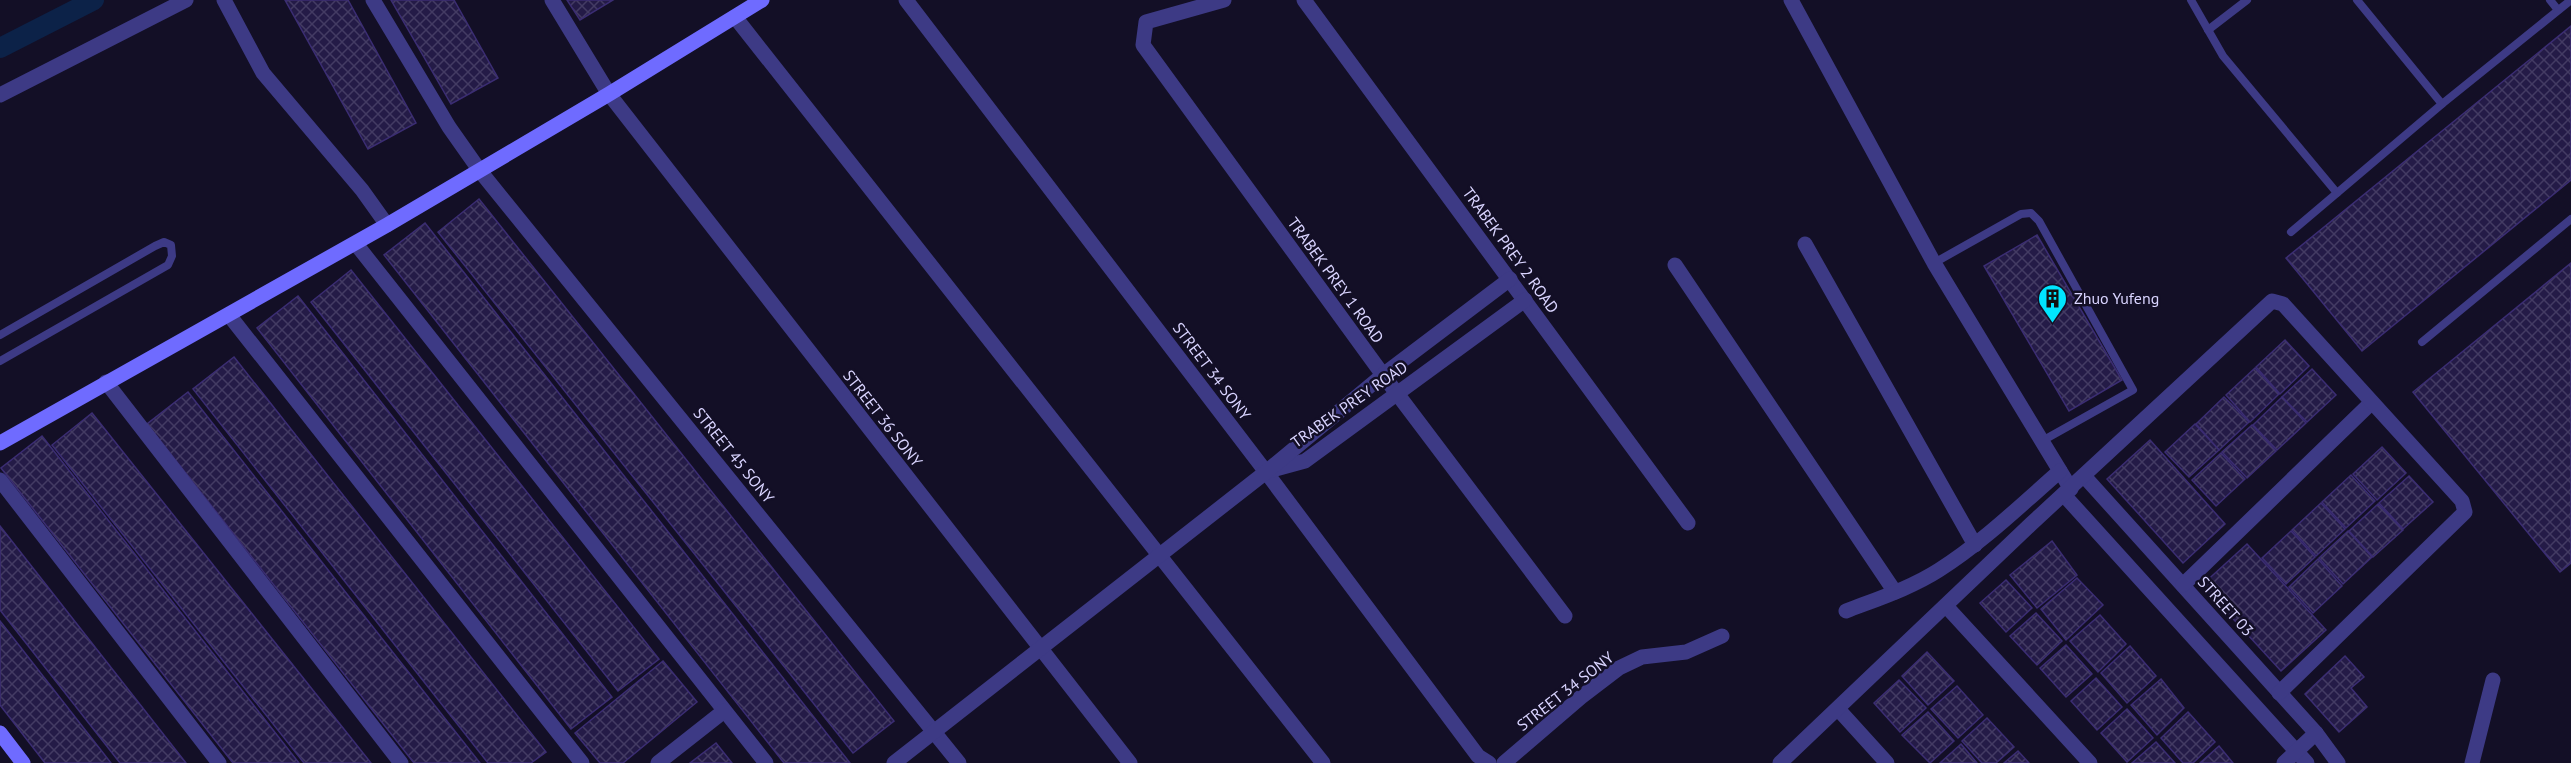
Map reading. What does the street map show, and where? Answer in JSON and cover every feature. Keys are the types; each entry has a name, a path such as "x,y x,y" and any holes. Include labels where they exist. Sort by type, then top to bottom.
{"street":[{"path":"0,94 186,0"},
{"path":"224,0 263,73 362,190 387,225"},
{"name":"STREET 45 SONY","path":"373,0 449,127 480,171 959,763"},
{"name":"STREET 36 SONY","path":"552,0 609,94 1130,763"},
{"path":"0,443 356,244 762,0"},
{"name":"STREET 34 SONY","path":"906,0 1266,472 1478,756 1489,763"},
{"name":"TRABEK PREY 1 ROAD","path":"1224,0 1146,22 1143,45 1383,375 1565,616"},
{"name":"TRABEK PREY 2 ROAD","path":"1304,0 1688,523"},
{"path":"1791,0 1934,263 2060,471 2068,492 2307,763"},
{"path":"735,17 1323,763"},
{"path":"356,244 766,763"},
{"path":"1805,244 1975,545"},
{"path":"1676,265 1895,592"},
{"name":"TRABEK PREY ROAD","path":"1266,472 1383,375 1510,279"},
{"name":"TRABEK PREY ROAD","path":"1266,472 1305,461 1525,300"},
{"path":"1780,763 2272,301 2283,304 2462,501 2464,512 2279,693"},
{"path":"229,315 582,763"},
{"path":"106,382 401,763"},
{"path":"2183,585 2371,403"},
{"path":"1846,611 1895,592 1937,571 1975,545 2060,471"},
{"path":"894,763 1266,472"},
{"name":"STREET 03","path":"2084,476 2316,733 2333,760"},
{"path":"0,480 219,763"},
{"path":"1946,606 2090,763"},
{"name":"STREET 34 SONY","path":"1504,763 1581,697 1619,668 1642,657 1686,652 1722,636"},
{"path":"2472,763 2493,680"},
{"path":"1838,710 1887,763"},
{"path":"658,763 724,711"},
{"path":"2284,763 2316,733"},
{"path":"0,734 23,763"}],"lane":[{"path":"2191,0 2223,56 2337,193"},
{"path":"2208,30 2247,0"},
{"path":"2357,0 2442,104"},
{"path":"2550,0 2558,10"},
{"path":"2291,232 2442,104 2571,0"},
{"path":"1934,263 2021,214 2031,213 2039,221 2133,390 2042,441"},
{"path":"2422,342 2571,219"},
{"path":"0,335 155,246 164,242 171,245 172,256 168,265 0,361"}],"building":[{"path":"285,0 348,0 416,123 368,149"},
{"path":"391,0 454,0 498,78 451,104"},
{"path":"567,0 613,0 580,20"},
{"path":"2571,26 2571,180 2362,351 2286,258"},
{"path":"479,199 894,721 853,753 438,232"},
{"path":"425,223 850,763 784,763 384,255"},
{"name":"Zhuo Yufeng","path":"2037,235 2122,380 2069,411 1984,266"},
{"path":"2571,263 2571,563 2560,572 2413,392"},
{"path":"351,270 659,659 618,691 311,302"},
{"path":"298,296 612,697 571,729 257,328"},
{"path":"2285,340 2309,366 2280,394 2256,367"},
{"path":"234,357 546,752 531,763 488,763 193,389"},
{"path":"2255,368 2279,394 2250,422 2226,395"},
{"path":"2312,369 2336,395 2307,422 2282,397"},
{"path":"188,392 480,763 414,763 147,424"},
{"path":"2224,397 2249,422 2219,450 2196,424"},
{"path":"2282,397 2306,423 2277,450 2253,425"},
{"path":"92,413 371,763 304,763 52,445"},
{"path":"2195,424 2219,450 2189,477 2165,452"},
{"path":"2252,425 2276,451 2247,478 2222,452"},
{"path":"42,436 299,763 233,763 1,468"},
{"path":"2150,440 2225,524 2183,563 2107,479"},
{"path":"2382,447 2406,473 2377,500 2353,474"},
{"path":"2221,453 2245,479 2216,506 2192,480"},
{"path":"2351,475 2375,501 2346,528 2322,502"},
{"path":"2409,476 2433,502 2403,529 2379,503"},
{"path":"2321,503 2345,529 2316,556 2292,530"},
{"path":"2378,504 2403,530 2373,557 2349,531"},
{"path":"0,526 186,763 120,763 0,610"},
{"path":"2291,531 2315,557 2286,584 2262,558"},
{"path":"2348,531 2372,557 2343,584 2319,558"},
{"path":"2052,541 2077,575 2037,608 2010,575"},
{"path":"2247,544 2326,630 2281,671 2202,585"},
{"path":"2318,559 2342,586 2313,613 2289,587"},
{"path":"2077,578 2103,605 2066,640 2041,609"},
{"path":"2006,580 2032,608 2006,632 1980,603"},
{"path":"2036,613 2062,641 2037,665 2010,636"},
{"path":"2100,615 2126,644 2098,672 2070,641"},
{"path":"0,621 111,763 45,763 0,705"},
{"path":"2066,645 2092,674 2066,697 2040,668"},
{"path":"2130,646 2156,676 2127,703 2101,673"},
{"path":"1927,652 1954,681 1928,705 1902,676"},
{"path":"2345,656 2364,677 2351,688 2367,707 2339,732 2305,694"},
{"path":"663,661 697,702 623,763 600,763 575,733"},
{"path":"2096,678 2122,707 2097,730 2071,701"},
{"path":"2161,679 2184,708 2157,735 2131,705"},
{"path":"1899,680 1926,708 1900,732 1874,703"},
{"path":"1957,686 1983,715 1958,738 1931,709"},
{"path":"2127,709 2153,738 2127,762 2101,733"},
{"path":"1928,712 1954,741 1930,763 1902,735"},
{"path":"2188,712 2215,742 2193,763 2183,763 2161,738"},
{"path":"1987,718 2014,747 1996,763 1982,763 1962,741"},
{"path":"2156,742 2175,763 2132,763"},
{"path":"716,743 732,763 690,763"},
{"path":"1961,744 1977,763 1940,763"},
{"path":"2219,746 2233,763 2200,763"},
{"path":"2018,751 2029,763 2004,763"}],"waterway":[{"path":"0,48 94,0"}],"place":[{"name":"Zhuo Yufeng","path":"2053,324"}]}
